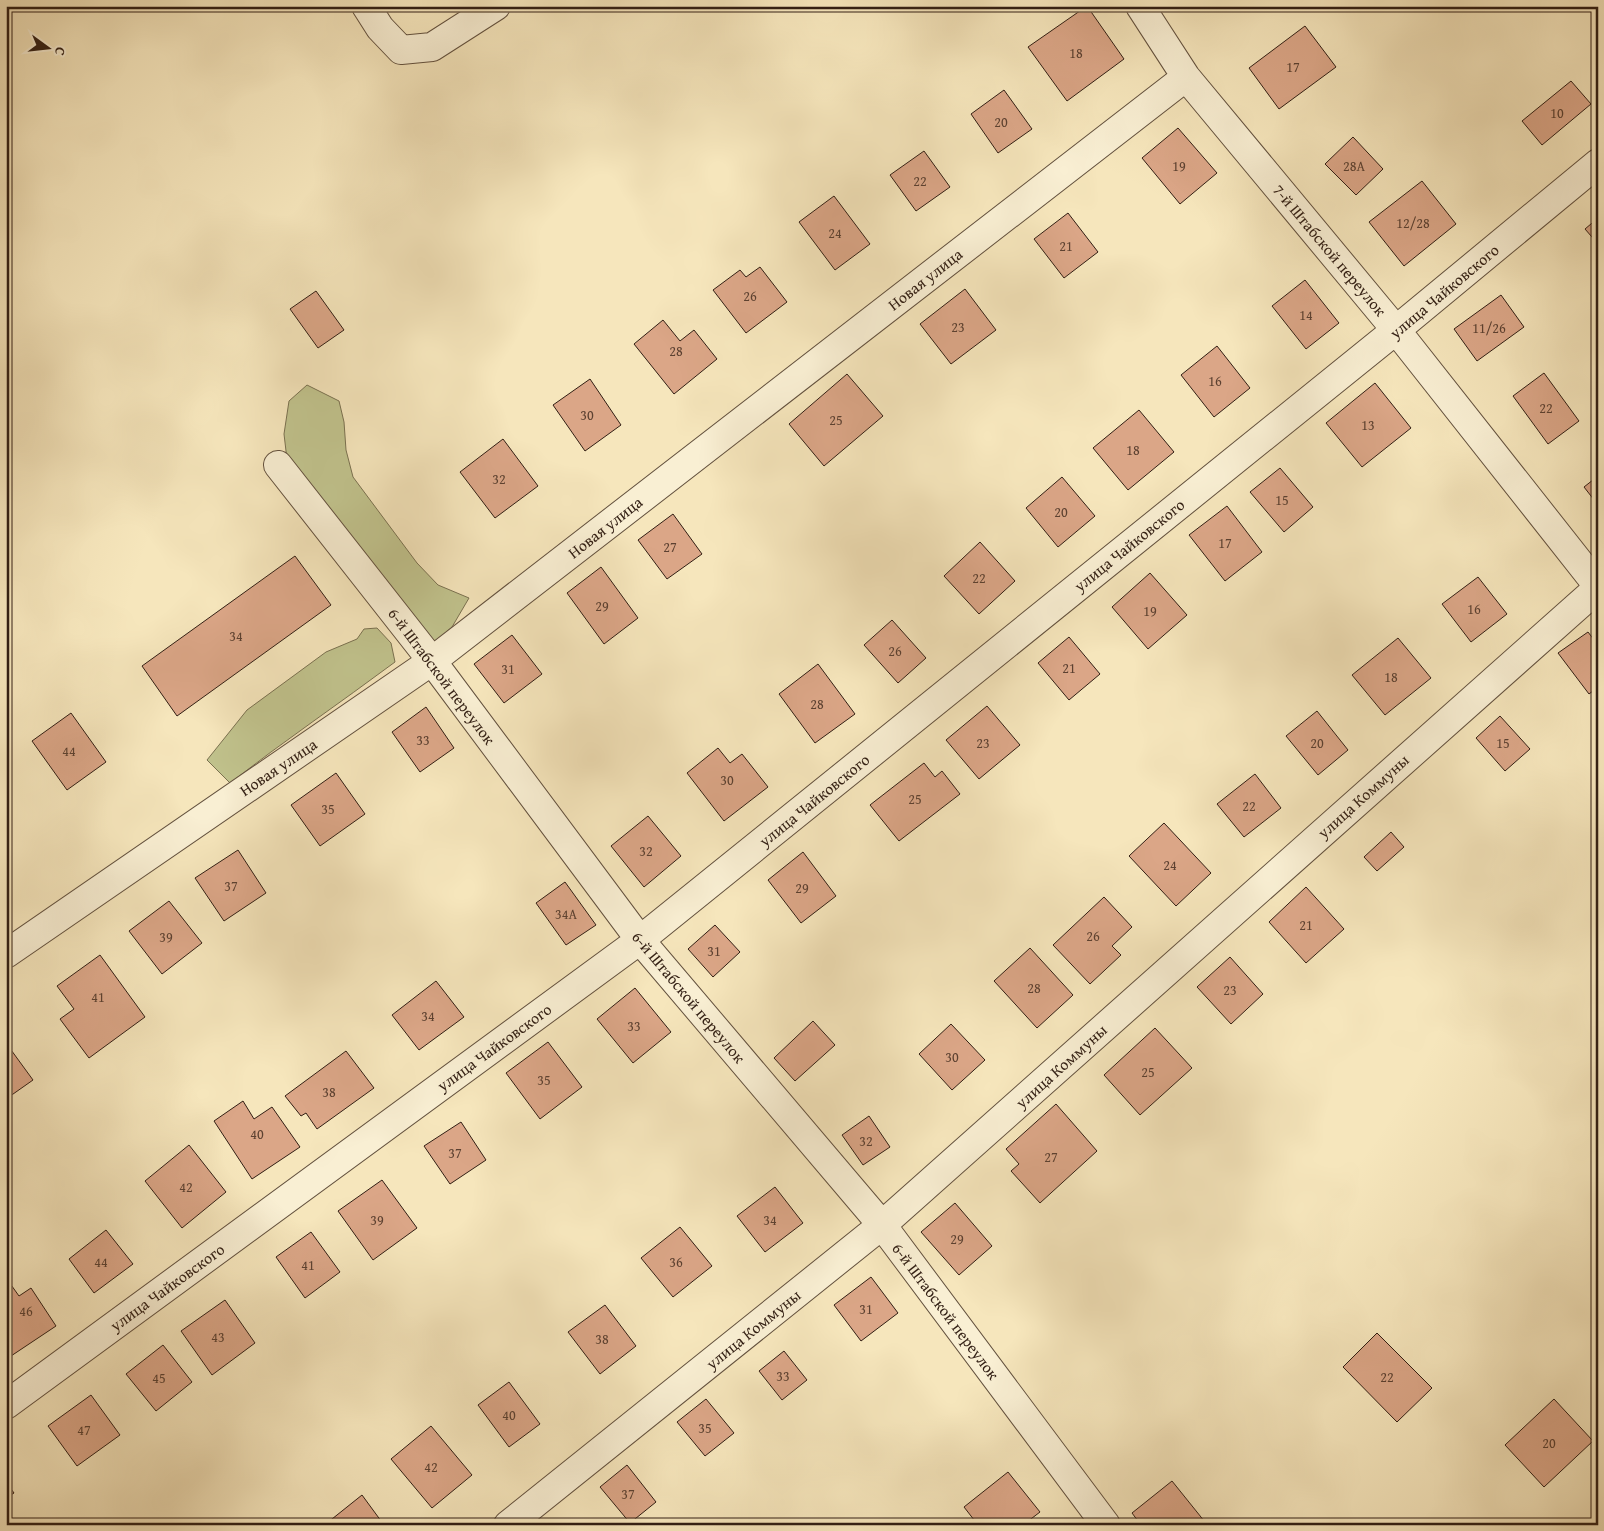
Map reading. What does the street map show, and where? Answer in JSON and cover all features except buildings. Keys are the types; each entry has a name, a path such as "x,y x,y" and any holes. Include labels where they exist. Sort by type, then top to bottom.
{"street":[{"path":"366,6 380,28 401,50 432,47 496,6"},
{"name":"7-й Штабской переулок","path":"1140,6 1186,77 1396,330 1598,587"},
{"name":"Новая улица","path":"6,954 432,661 1186,77"},
{"name":"улица Чайковского","path":"6,1405 640,940 1396,330 1598,163"},
{"name":"6-й Штабской переулок","path":"278,465 432,661 640,940 882,1225 1106,1525"},
{"name":"улица Коммуны","path":"508,1525 882,1225 1598,587"}],"green space":[{"path":"307,385 339,401 344,422 346,450 353,477 417,563 438,585 469,598 452,627 431,646 288,468 284,434 289,401"},
{"path":"377,628 391,643 395,662 230,783 207,760 247,710 326,652 357,639 364,629"}]}
